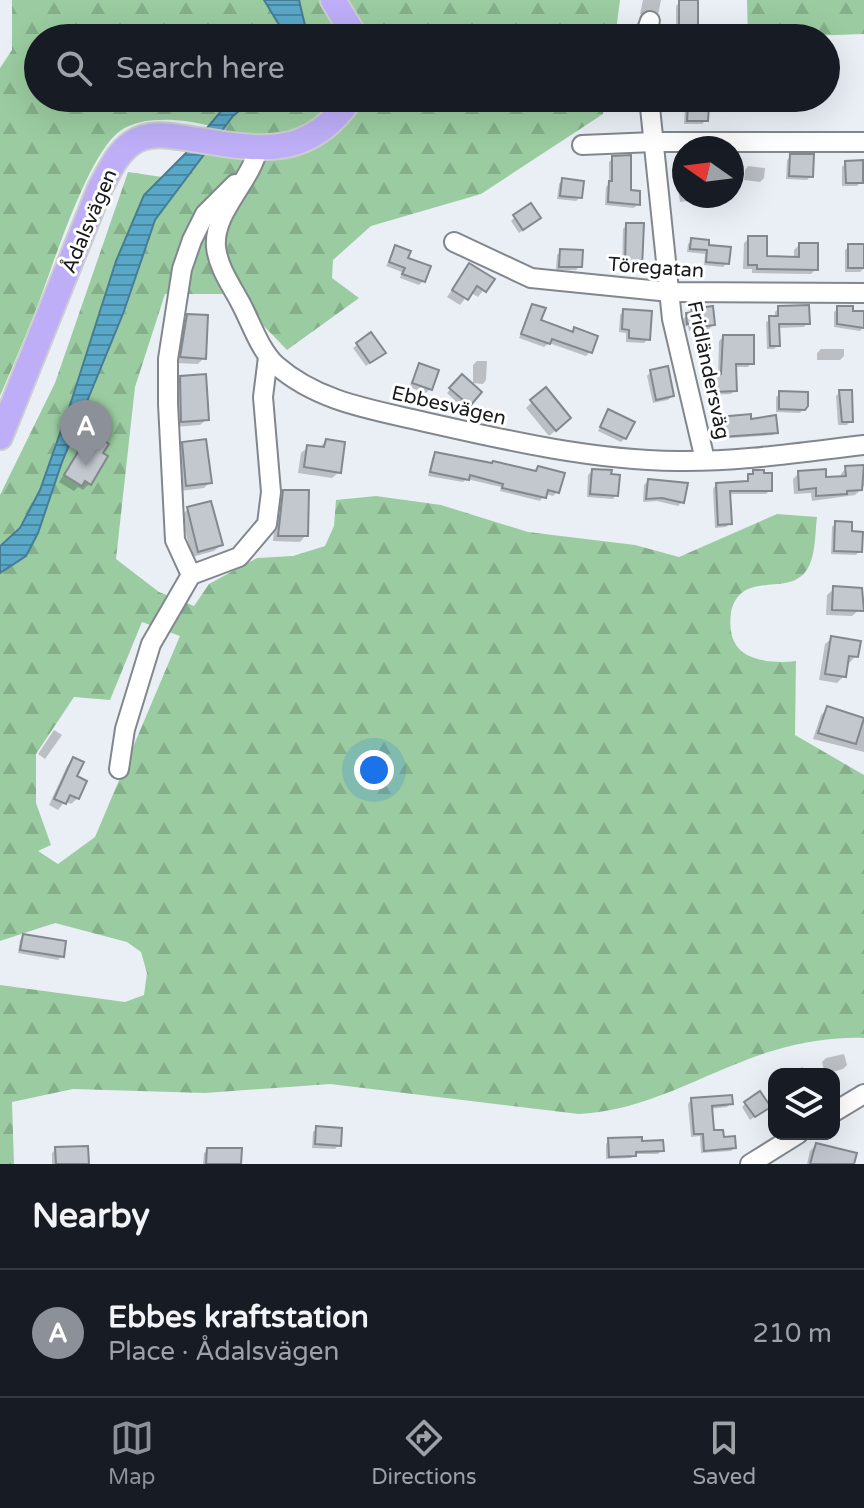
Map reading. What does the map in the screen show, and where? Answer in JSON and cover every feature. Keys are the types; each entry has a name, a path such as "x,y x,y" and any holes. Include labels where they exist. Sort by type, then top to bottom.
{"main road":[{"path":"333,0 348,24"},
{"name":"Ådalsvägen","path":"0,437 100,188 117,157 134,142 162,134 251,148 283,147 321,131 341,112"}],"street":[{"name":"Fridländersväg","path":"651,112 672,319 705,460"},
{"path":"582,145 864,142"},
{"name":"Ebbesvägen","path":"251,148 249,174 221,222 216,245 218,260 268,357 313,391 369,409 531,446 601,455 705,460 864,445"},
{"path":"191,575 175,540 168,359 182,269 192,240 205,214 230,188 249,174"},
{"name":"Töregatan","path":"454,242 531,278 670,292 864,293"},
{"path":"119,769 125,729 151,644 191,575 239,557 267,524 271,492 263,397 268,357"},
{"path":"840,1108 864,1094"},
{"path":"750,1164 788,1140"}],"green space":[{"path":"12,0 264,0 279,24 24,24 24,112 221,112 210,126 176,120 140,122 120,131 107,144 71,215 0,396 0,68 12,50"},
{"path":"299,0 620,0 617,24 305,24"},
{"path":"747,0 864,0 864,34 840,35 840,24 748,24"},
{"path":"238,112 603,112 481,194 371,226 333,260 332,278 359,298 287,350 259,321 246,294 165,294 135,387 116,559 159,592 194,606 209,584 257,558 293,556 325,546 334,526 336,500 376,496 441,505 528,532 635,545 679,557 777,514 817,517 813,552 806,571 788,582 744,591 736,599 731,612 731,627 736,645 747,655 771,661 796,661 795,735 864,775 864,1038 829,1039 784,1048 630,1106 579,1114 330,1084 205,1093 73,1089 12,1102 14,1164 0,1164 0,985 125,1002 144,995 147,973 141,952 127,942 55,923 0,941 0,573 26,556 38,533 62,462 124,314 155,220","holes":["142,622 180,636 95,837 58,864 38,851 51,845 36,803 36,754 74,697 110,700"]},
{"path":"128,172 162,177 144,195 40,490 20,528 0,545 0,495 55,383"}],"water":[{"path":"264,0 299,0 305,24 279,24"},
{"path":"220,112 238,112 155,220 123,314 62,462 38,533 26,556 0,573 0,546 20,528 40,490 116,261 144,195 187,152"}],"building":[{"path":"679,0 698,0 698,24 679,24"},
{"path":"688,112 709,112 708,121 687,121"},
{"path":"790,154 814,154 813,177 789,176"},
{"path":"631,155 631,190 640,191 640,205 608,202 612,156"},
{"path":"863,160 863,183 846,183 845,161"},
{"path":"562,178 584,181 582,198 560,196"},
{"path":"531,203 541,218 523,230 513,215"},
{"path":"626,223 644,223 642,268 625,268"},
{"path":"748,236 767,236 767,256 799,257 799,243 818,243 818,270 757,269 757,265 748,265"},
{"path":"691,238 709,240 709,245 731,247 729,264 706,262 707,250 690,249"},
{"path":"848,244 864,244 864,268 848,268"},
{"path":"395,245 411,251 408,258 431,266 425,282 402,274 405,268 389,262"},
{"path":"560,249 583,250 582,267 559,267"},
{"path":"469,263 495,279 486,292 477,286 468,300 452,290"},
{"path":"532,304 546,308 541,320 573,332 574,327 598,336 592,353 552,339 550,344 521,334"},
{"path":"809,305 810,324 779,324 780,346 770,346 769,316 778,316 778,306"},
{"path":"713,306 715,325 692,328 692,323 687,324 686,313 692,312 691,309"},
{"path":"837,306 853,306 853,311 864,311 864,328 837,324"},
{"path":"623,309 652,311 650,340 629,338 629,330 622,329"},
{"path":"187,314 208,315 206,359 180,357"},
{"path":"371,332 386,353 370,363 356,343"},
{"path":"723,335 754,335 754,364 736,364 737,391 713,392 712,375 721,374"},
{"path":"419,363 439,370 432,390 412,383"},
{"path":"668,366 674,396 656,400 650,370"},
{"path":"206,374 209,420 181,422 180,376"},
{"path":"462,374 482,392 470,406 449,388"},
{"path":"546,387 571,418 556,431 530,400"},
{"path":"839,390 852,390 853,422 842,422"},
{"path":"779,391 808,392 808,406 805,410 779,409"},
{"path":"608,409 635,422 626,439 600,427"},
{"path":"751,414 751,419 776,415 778,433 721,437 718,417"},
{"path":"90,432 109,444 103,453 108,456 91,485 85,481 82,486 64,475"},
{"path":"206,439 212,483 186,486 182,442"},
{"path":"326,439 345,442 341,473 304,467 307,445 324,447"},
{"path":"435,452 536,471 538,466 565,473 559,493 548,490 546,498 502,488 503,484 470,475 469,480 430,472"},
{"path":"864,465 862,490 816,496 816,488 799,490 798,471 826,469 826,477 846,476 845,466"},
{"path":"592,469 612,470 611,474 620,475 618,496 590,494"},
{"path":"753,470 772,473 772,491 730,491 732,524 718,525 716,483 748,481 748,474 753,474"},
{"path":"648,479 688,483 684,503 662,498 646,499"},
{"path":"283,490 309,490 308,536 278,536"},
{"path":"211,501 223,545 198,552 187,507"},
{"path":"835,521 852,522 852,531 863,532 862,552 834,551"},
{"path":"833,586 862,588 864,611 832,610"},
{"path":"831,636 861,641 858,657 849,656 846,677 825,674"},
{"path":"827,706 864,718 856,744 818,733"},
{"path":"73,757 84,762 77,776 87,781 79,799 70,795 66,804 54,799"},
{"path":"23,934 66,941 64,957 20,950"},
{"path":"760,1091 768,1103 768,1109 755,1117 744,1102"},
{"path":"732,1095 733,1104 712,1106 714,1130 723,1130 724,1137 735,1136 736,1148 704,1151 703,1134 694,1134 691,1098"},
{"path":"316,1126 342,1128 341,1146 315,1144"},
{"path":"642,1137 642,1141 663,1140 664,1151 609,1157 608,1138"},
{"path":"816,1143 857,1153 854,1164 810,1164"},
{"path":"88,1146 89,1164 56,1164 55,1147"},
{"path":"207,1148 242,1148 241,1164 206,1164"}],"place":[{"name":"Ebbes kraftstation","path":"86,466"}]}
